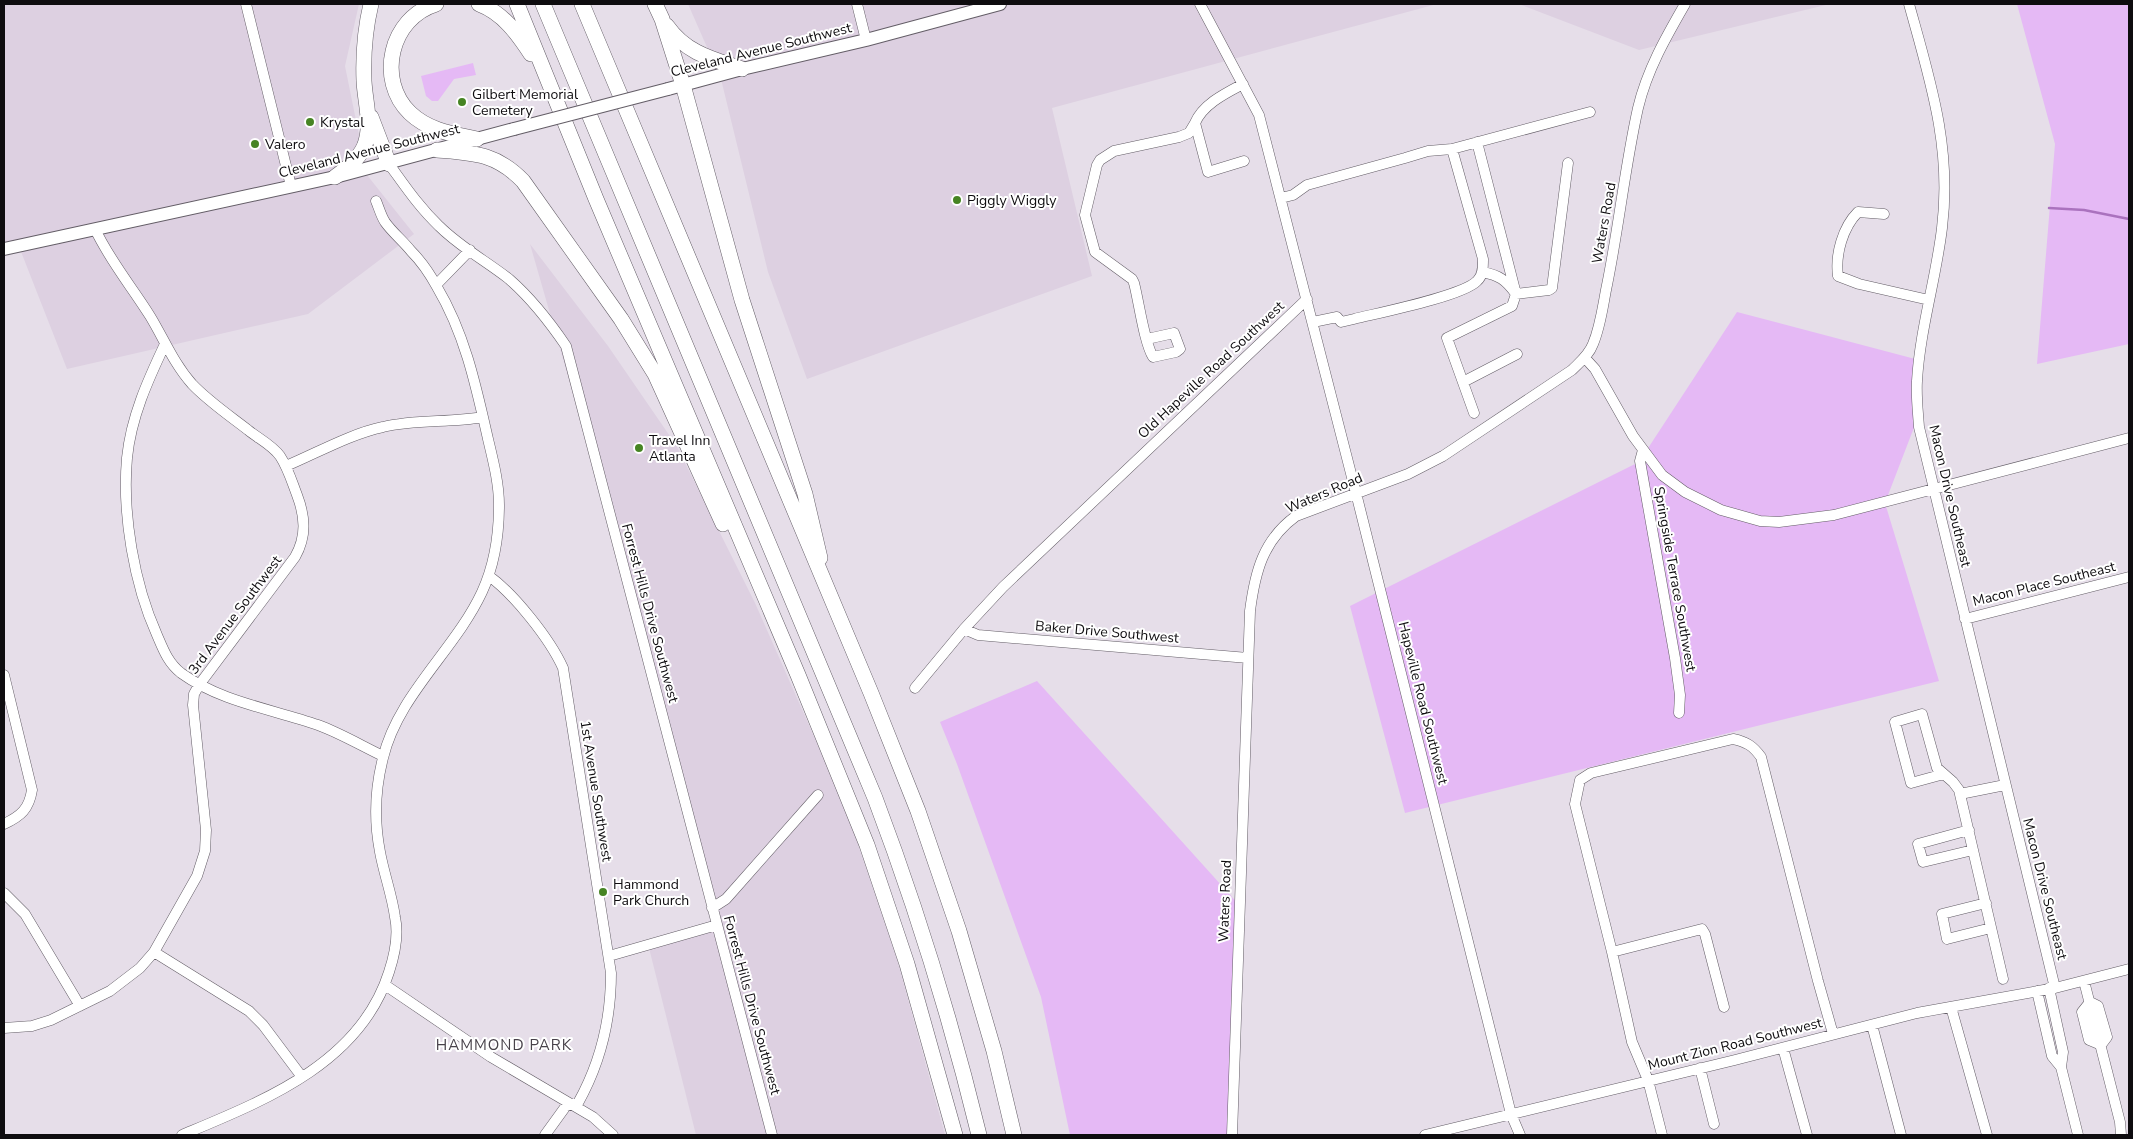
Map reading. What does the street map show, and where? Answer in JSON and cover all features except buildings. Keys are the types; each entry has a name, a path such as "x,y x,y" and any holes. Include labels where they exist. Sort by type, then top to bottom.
{"highway":[{"path":"335,177 354,161 364,146 368,129 364,58 367,20 371,4"},
{"path":"436,4 420,12 402,30 392,55 392,83 404,106 422,122 446,133 477,140"},
{"path":"479,4 494,11 508,23 546,76"},
{"path":"517,4 798,675 867,845 919,1004 955,1135"},
{"path":"543,4 878,807 920,922 958,1048 979,1135"},
{"path":"582,4 822,577 918,812 962,940 994,1051 1014,1135"},
{"path":"655,4 673,35 693,52 742,68"},
{"path":"662,19 676,87 806,494 816,537 822,577"},
{"path":"367,106 389,164"},
{"path":"437,150 480,154 496,159 512,169 523,181 620,319 655,374 760,607 798,675"}],"main road":[{"name":"Cleveland Avenue Southwest","path":"4,248 95,230 389,164 742,68 866,40 1000,4"}],"street":[{"path":"246,4 291,186"},
{"path":"857,4 866,40"},
{"path":"1200,4 1259,115 1307,299"},
{"name":"Waters Road","path":"1232,1135 1248,658 1253,589 1260,562 1271,538 1282,526 1296,516 1408,474 1443,456 1572,370 1585,358 1593,346 1597,332 1638,108 1645,81 1659,50 1685,4"},
{"name":"Macon Drive Southeast","path":"1909,4 1934,91 1943,147 1944,187 1942,228 1919,353 1916,384 1919,427 2052,988 2063,1052 2061,1067"},
{"path":"1147,339 1134,283 1095,252 1084,215 1097,165 1107,154 1114,151 1179,137 1189,133 1200,114 1216,99 1242,84"},
{"path":"1281,198 1293,195 1308,185 1428,152 1452,149 1590,112"},
{"path":"1196,123 1208,172 1244,161"},
{"path":"1474,413 1447,338 1512,306 1516,294 1478,142"},
{"path":"1313,322 1337,317 1341,322 1354,319 1461,291 1478,281 1482,272 1483,259 1452,149"},
{"path":"1516,294 1552,288 1568,163"},
{"name":"Forrest Hills Drive Southwest","path":"389,164 417,203 439,227 526,294 542,312 566,346 772,1135"},
{"path":"182,1135 261,1102 302,1077 346,1043 368,1016 385,984 395,954 397,934 376,828 376,792 383,756 398,720 463,627 489,576 496,548 499,505 496,476 466,347 451,312 436,285 414,254 385,222 376,201"},
{"path":"1884,214 1858,212 1848,222 1836,262 1838,276 1859,284 1929,300"},
{"name":"3rd Avenue Southwest","path":"4,1028 32,1026 80,1006 124,982 154,952 197,876 205,852 206,830 192,705 194,694 296,556 301,546 305,528 302,507 286,466 271,446 249,431 193,385 178,367 150,316 104,248 95,230"},
{"path":"436,285 470,250"},
{"path":"1482,272 1496,275 1506,281 1516,294"},
{"name":"Hapeville Road Southwest","path":"1307,299 1512,1114 1520,1135"},
{"name":"Old Hapeville Road Southwest","path":"915,688 964,629 1044,547 1307,299"},
{"path":"166,344 137,409 127,457 126,505 138,583 146,610 167,659 179,672 199,685 220,695 320,726 383,756"},
{"path":"1463,382 1517,354"},
{"path":"1585,358 1595,369 1643,450 1662,474 1685,492 1721,510 1760,521 1779,522 1834,515 2129,438"},
{"path":"286,466 358,435 382,427 403,423 483,417"},
{"name":"Springside Terrace Southwest","path":"1643,450 1640,461 1676,658 1680,695 1679,713"},
{"name":"1st Avenue Southwest","path":"489,576 502,585 548,642 563,668 609,956 611,996 604,1038 587,1086 578,1103 566,1106 545,1135"},
{"name":"Macon Place Southeast","path":"1965,619 2129,577"},
{"name":"Baker Drive Southwest","path":"964,629 978,635 1248,658"},
{"path":"4,675 32,790 30,802 24,813 4,824"},
{"path":"1944,774 1911,783 1895,722 1922,714 1937,768 1944,774 1953,782 1960,794 2003,979"},
{"path":"1662,1135 1648,1080 1632,1042 1612,952 1575,804 1580,780 1591,773 1733,739 1753,746 1761,757 1833,1034"},
{"path":"1960,794 2005,785"},
{"path":"712,908 726,899 818,795"},
{"path":"1969,830 1918,844 1923,862 1973,850"},
{"path":"4,894 25,914 80,1006"},
{"path":"1986,903 1942,914 1947,939 1991,928"},
{"path":"609,956 717,925"},
{"path":"1612,952 1702,929 1706,934 1724,1007"},
{"path":"154,952 250,1011 263,1024 302,1077"},
{"name":"Mount Zion Road Southwest","path":"1425,1135 1783,1048 1833,1034 1951,1007 2084,981 2129,969"},
{"path":"2084,981 2090,1002 2098,1006 2095,1025 2089,1040 2101,1045"},
{"path":"385,984 491,1057 594,1117 613,1135"},
{"path":"2037,991 2052,1056 2061,1067 2078,1135"},
{"path":"2090,1002 2082,1012 2107,1037 2101,1045"},
{"path":"1951,1007 1987,1135"},
{"path":"1872,1025 1901,1135"},
{"path":"2101,1045 2120,1122 2121,1135"},
{"path":"1783,1048 1807,1135"},
{"path":"1700,1068 1714,1124"}],"shaded area":[{"path":"4,4 359,4 345,66 367,175 414,234 308,314 67,369 18,244 4,247"},
{"path":"688,4 1437,4 1052,108 1092,276 807,379 768,272 721,79"},
{"path":"1519,4 1830,4 1639,50"},
{"path":"2017,4 2129,4 2129,344 2037,364 2055,144"},
{"path":"473,63 476,75 454,79 438,101 432,101 426,96 421,76"},
{"path":"530,244 608,346 676,445 755,603 846,809 897,959 945,1135 696,1135 648,944 714,927 616,543"},
{"path":"1737,312 1919,360 1918,417 1885,503 1939,681 1405,813 1350,606 1639,462"},
{"path":"1037,681 1241,907 1230,1135 1070,1135 1041,997 940,722"}],"waterway":[{"path":"2049,208 2084,210 2129,219"}],"place":[{"name":"Gilbert Memorial Cemetery","path":"462,102"},
{"name":"Krystal","path":"310,122"},
{"name":"Valero","path":"255,144"},
{"name":"Piggly Wiggly","path":"957,200"},
{"name":"Travel Inn Atlanta","path":"639,448"},
{"name":"Hammond Park Church","path":"603,892"}],"district":[{"name":"HAMMOND PARK","path":"504,1045"}]}
